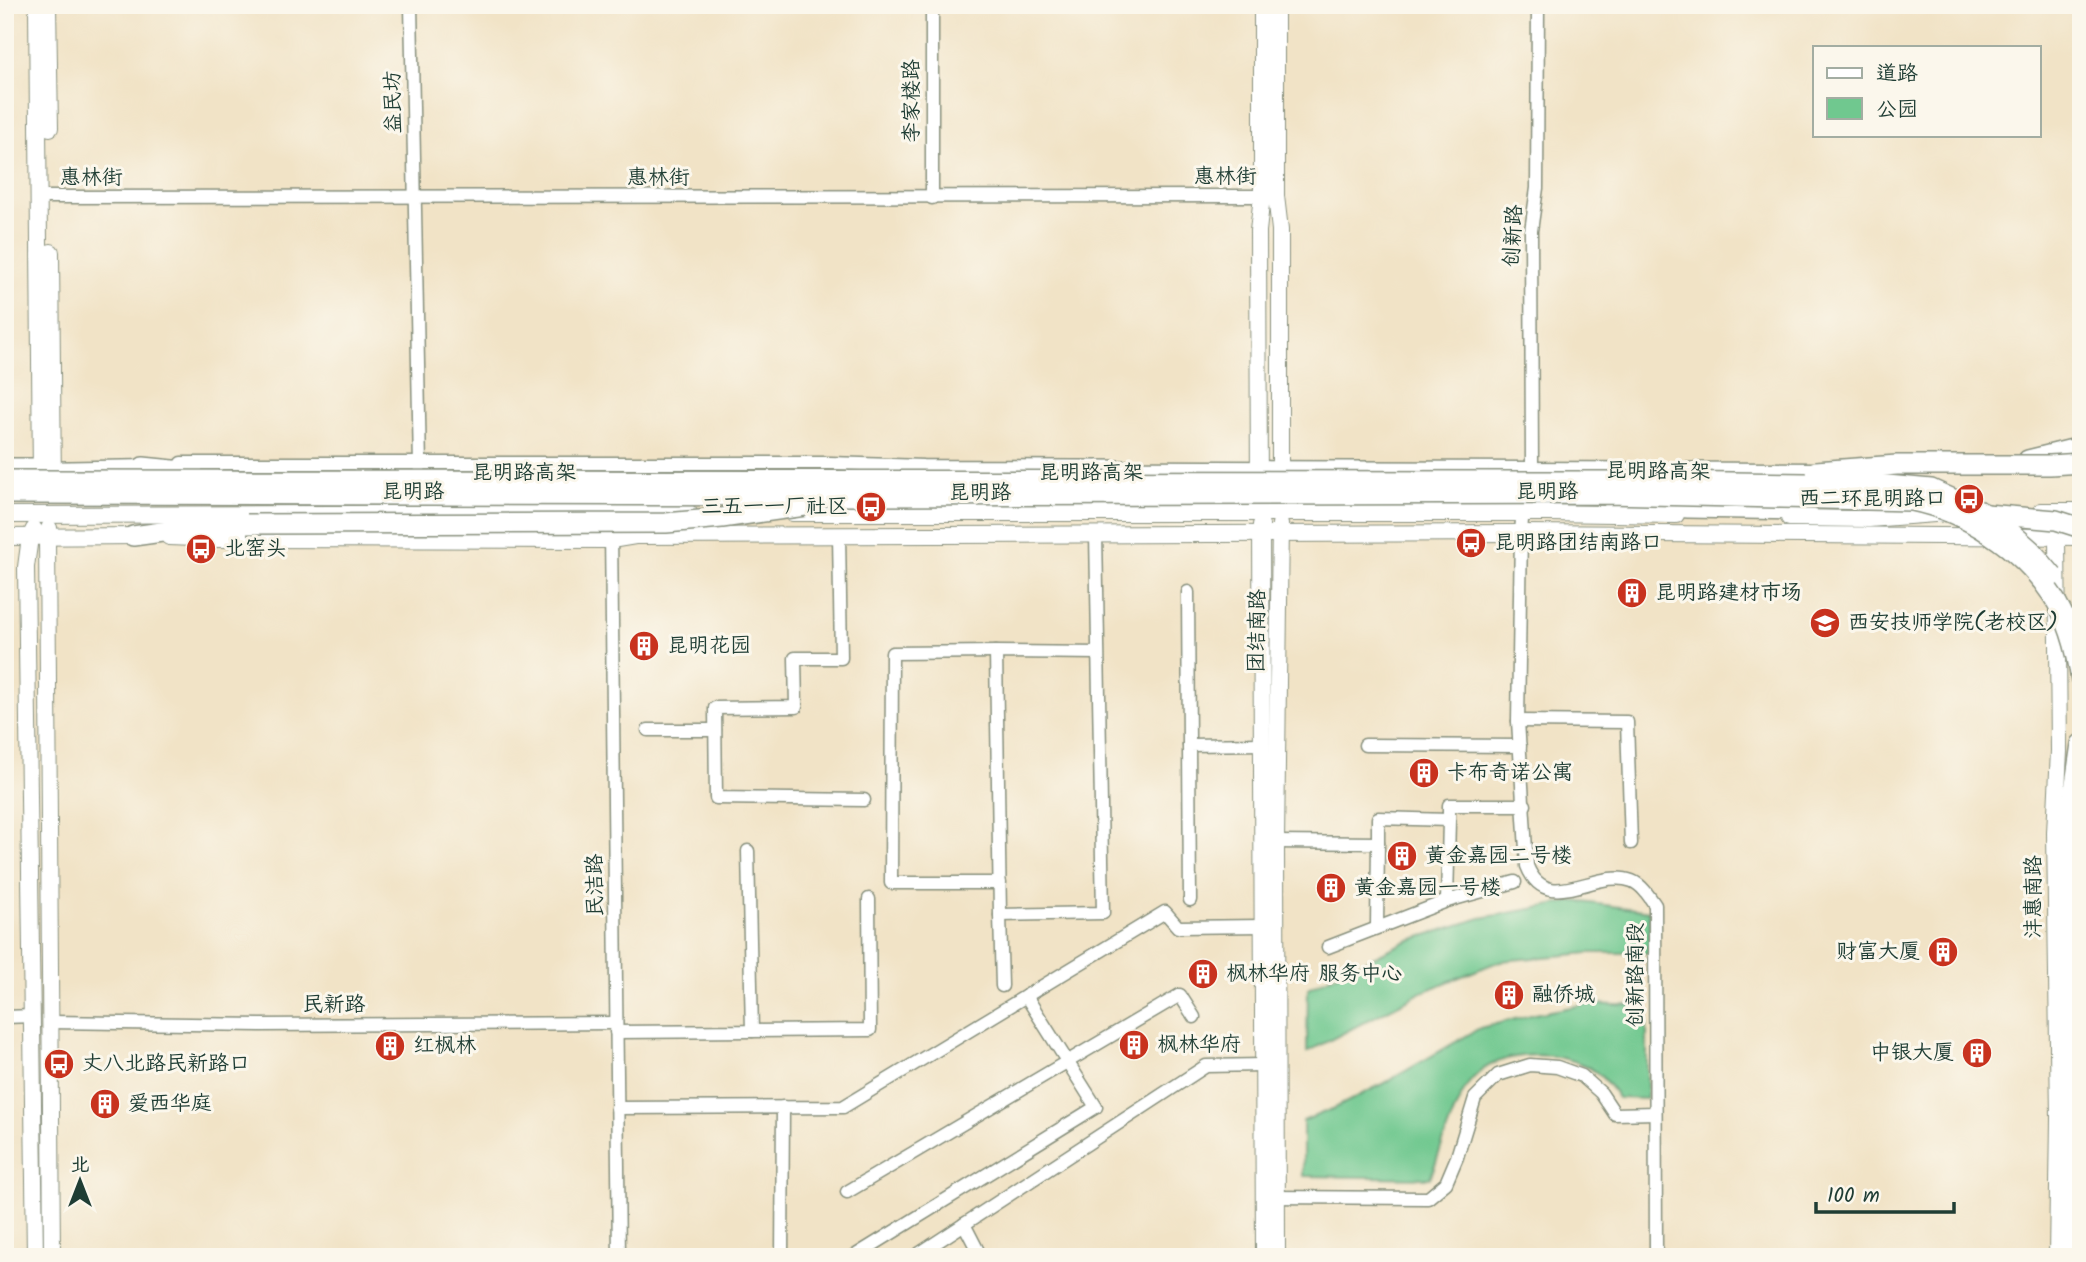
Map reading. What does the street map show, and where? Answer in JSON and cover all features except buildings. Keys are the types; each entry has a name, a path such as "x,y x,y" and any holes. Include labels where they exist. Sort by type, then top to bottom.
{"highway":[{"path":"1993,465 2047,457 2081,447"},
{"path":"1656,481 1713,473 1789,473 1897,465 2081,465"},
{"path":"143,467 193,472 745,467 827,479"},
{"path":"5,468 47,468"},
{"name":"昆明路高架","path":"5,480 827,479 1877,484 1931,489 1986,514 2006,528 2031,550 2055,578 2081,634"},
{"name":"昆明路高架","path":"5,494 1549,494 1912,501 1933,505 1991,536 2016,555 2042,581 2053,596 2068,627 2081,681"},
{"path":"1549,494 1688,508 2006,514 2056,520 2081,528"},
{"path":"133,536 213,525 247,524 666,523 722,518 866,496"},
{"path":"2069,1257 2071,1139 2065,999 2067,838 2081,744"}],"main road":[{"path":"37,5 45,197"},
{"path":"48,5 45,197 52,1257"},
{"name":"团结南路","path":"1262,5 1269,196 1280,230 1281,467 1270,1197 1264,1257"},
{"name":"团结南路","path":"1276,5 1269,196 1258,231 1262,1065 1270,1197 1277,1257"},
{"name":"昆明路","path":"5,515 1521,513 1869,519 1969,511 2081,511"},
{"path":"35,1257 26,567 30,537 47,514"},
{"name":"昆明路","path":"5,537 611,540 635,536 1521,533 2081,537"},
{"name":"沣惠南路","path":"2057,537 2057,1257"},
{"path":"2078,1257 2081,1009"}],"street":[{"name":"益民坊","path":"411,5 421,513"},
{"name":"李家楼路","path":"932,5 932,198"},
{"name":"创新路","path":"1521,513 1532,470 1531,231 1537,188 1538,5"},
{"name":"惠林街","path":"45,197 1269,196"},
{"name":"昆明路","path":"47,468 143,467 172,463 420,462 1532,470 2081,465"},
{"path":"1867,469 1869,519"},
{"name":"民洁路","path":"611,513 619,1257"},
{"name":"创新路南段","path":"1521,513 1518,721 1527,866 1532,878 1540,886 1552,890 1615,879 1632,881 1644,890 1655,905 1656,1257"},
{"path":"1000,915 1103,913 1096,534"},
{"path":"839,535 841,659 795,659 796,707 715,708 716,798 864,800"},
{"path":"1188,592 1190,900"},
{"path":"996,652 1002,986"},
{"path":"1000,883 891,883 892,653 1098,653"},
{"path":"1518,721 1627,722 1631,843"},
{"path":"648,730 715,730"},
{"path":"1189,745 1262,744"},
{"path":"1365,746 1520,746"},
{"path":"1447,901 1449,805 1525,805"},
{"path":"1377,926 1378,818 1449,820"},
{"path":"1276,842 1378,843"},
{"path":"748,851 752,1031"},
{"path":"1328,947 1447,901 1515,882"},
{"name":"民新路","path":"51,1021 752,1031 870,1030 869,899"},
{"path":"617,1108 843,1107 1164,912 1178,927 1263,926"},
{"path":"847,1192 1180,995 1194,1017"},
{"path":"853,1257 1096,1107 1026,996"},
{"path":"5,1017 33,1016"},
{"path":"914,1257 1206,1066 1262,1065"},
{"path":"1270,1197 1428,1198 1446,1183 1475,1098 1497,1075 1530,1065 1558,1067 1582,1076 1601,1093 1615,1114 1655,1113"},
{"path":"782,1257 783,1107"},
{"path":"964,1224 981,1257"}],"green space":[{"path":"1575,901 1649,911 1650,953 1589,953 1500,961 1422,992 1307,1052 1308,988 1407,941 1481,918"},
{"path":"1587,1004 1647,1006 1647,1099 1618,1098 1594,1071 1570,1060 1539,1055 1507,1059 1480,1072 1463,1092 1430,1178 1303,1176 1303,1121 1388,1081 1480,1028"}],"place":[{"name":"西二环昆明路口","path":"1969,499"},
{"name":"三五一一厂社区","path":"871,507"},
{"name":"昆明路团结南路口","path":"1471,543"},
{"name":"北窑头","path":"201,549"},
{"name":"昆明路建材市场","path":"1632,593"},
{"name":"西安技师学院(老校区)","path":"1825,623"},
{"name":"昆明花园","path":"644,646"},
{"name":"卡布奇诺公寓","path":"1424,773"},
{"name":"黄金嘉园二号楼","path":"1402,856"},
{"name":"黄金嘉园一号楼","path":"1331,888"},
{"name":"财富大厦","path":"1943,952"},
{"name":"枫林华府 服务中心","path":"1203,974"},
{"name":"融侨城","path":"1509,995"},
{"name":"枫林华府","path":"1134,1045"},
{"name":"红枫林","path":"390,1046"},
{"name":"中银大厦","path":"1977,1053"},
{"name":"丈八北路民新路口","path":"59,1064"},
{"name":"爱西华庭","path":"105,1104"}]}
